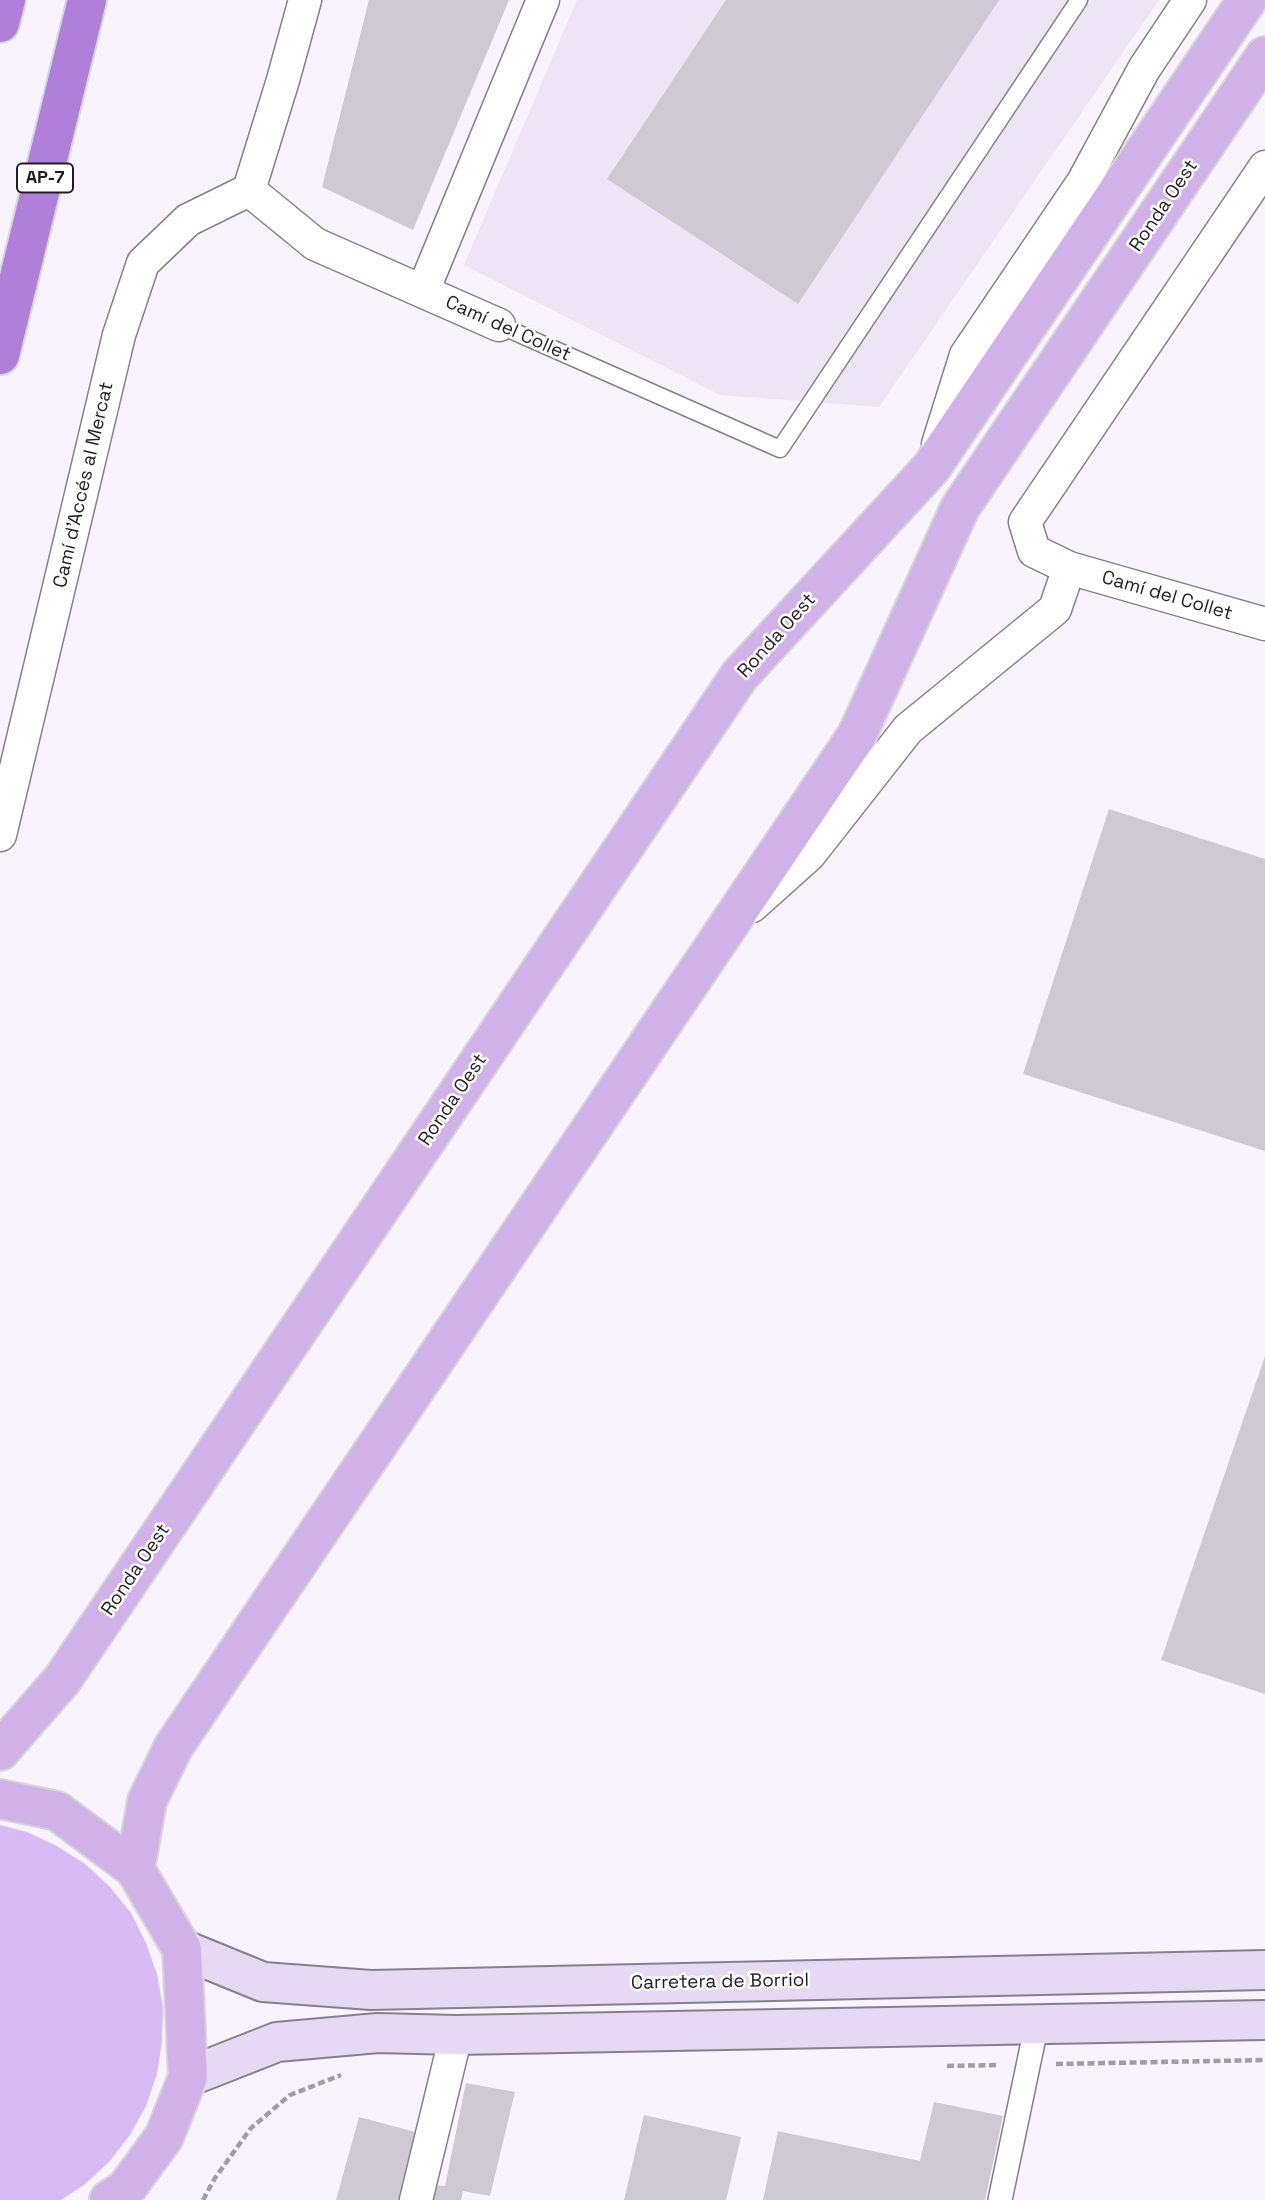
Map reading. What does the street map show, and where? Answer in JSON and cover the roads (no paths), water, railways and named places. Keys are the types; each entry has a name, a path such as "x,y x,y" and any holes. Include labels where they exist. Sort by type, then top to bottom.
{"highway":[{"path":"0,23 6,0"},
{"name":"AP-7","path":"0,355 88,0"}],"main road":[{"name":"Ronda Oest","path":"0,1751 62,1680 740,676 931,468 1247,0"},
{"name":"Ronda Oest","path":"135,1869 147,1801 174,1746 857,735 960,508 1265,56"},
{"path":"0,1799 57,1811 135,1869 182,1949 188,2077 164,2137 121,2196"},
{"name":"Carretera de Borriol","path":"182,1949 263,1982 371,1990 1265,1970"},
{"path":"188,2077 277,2042 378,2034 456,2035 1265,2020"}],"street":[{"path":"248,190 305,0"},
{"path":"423,292 543,0"},
{"name":"Ronda Oest","path":"931,468 966,355 1083,182 1144,69 1190,0"},
{"path":"1069,568 1034,551 1025,522 1265,167"},
{"name":"Camí del Collet","path":"248,190 315,244 499,326"},
{"name":"Camí d'Accés al Mercat","path":"0,835 119,335 143,263 188,220 248,190"},
{"name":"Camí del Collet","path":"1069,568 1265,624"},
{"name":"Ronda Oest","path":"723,933 809,855 908,729 1055,609 1069,568"},
{"path":"1000,2200 1037,2024"},
{"path":"416,2200 456,2035"}],"lane":[{"name":"Camí del Collet","path":"499,326 780,449 1079,0"}]}
